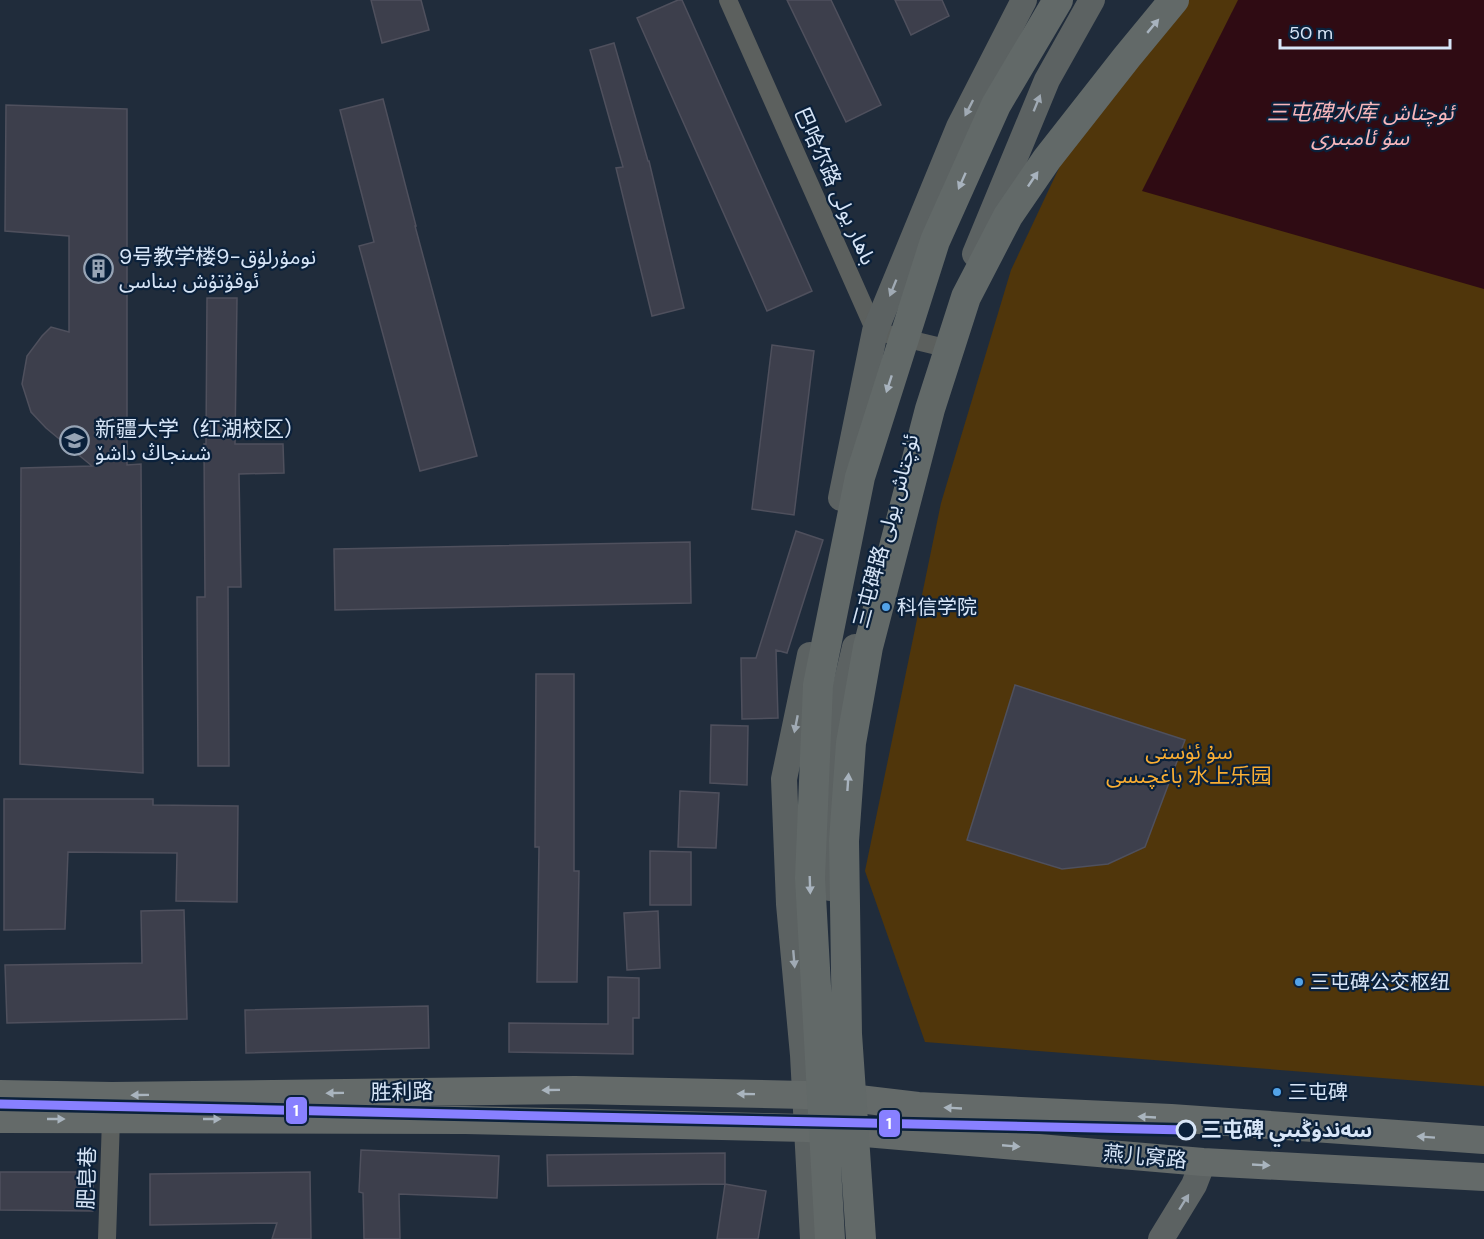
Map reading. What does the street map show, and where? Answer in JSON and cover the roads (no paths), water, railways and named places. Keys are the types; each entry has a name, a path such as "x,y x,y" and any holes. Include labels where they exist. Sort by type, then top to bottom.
{"highway":[{"path":"830,1239 810,878 818,685 860,477 935,241 996,105 1058,0"},
{"path":"861,1239 847,1034 844,841 851,743 871,636 930,409 966,297 1008,216 1047,159 1174,0"}],"main road":[{"path":"813,1239 803,1055 789,904 784,779 875,331 959,127 1024,0"},
{"name":"三屯碑路 ئۈچتاش يولى","path":"854,1239 842,1097 826,768 864,607 937,346 1047,80 1092,0"},
{"name":"胜利路","path":"0,1094 136,1095 575,1090 805,1095"},
{"name":"燕儿窝路","path":"805,1095 918,1106 1171,1118 1484,1140"},
{"name":"胜利路","path":"0,1119 465,1120 807,1128"},
{"name":"燕儿窝路","path":"807,1128 1203,1162 1484,1177"},
{"path":"1161,1239 1194,1185 1203,1162"}],"street":[{"name":"巴哈尔路 باھار يولى","path":"728,0 875,331"},
{"path":"875,331 937,346"},
{"name":"肥皂巷","path":"107,1239 111,1119"}],"water":[{"name":"三屯碑水库 ئۈچتاش سۇ ئامبىرى","path":"1238,0 1484,0 1484,289 1142,191"}],"place":[{"name":"9号教学楼9-نومۇرلۇق ئوقۇتۇش بىناسى","path":"98,269"},
{"name":"新疆大学（红湖校区） شىنجاڭ داشۆ","path":"74,441"},
{"name":"科信学院","path":"886,607"},
{"name":"三屯碑公交枢纽","path":"1299,982"},
{"name":"三屯碑","path":"1277,1092"},
{"name":"三屯碑 سەندۈڭبىي","path":"1186,1130"}],"park label":[{"name":"سۇ ئۈستى باغچىسى 水上乐园","path":"1189,764"}]}
